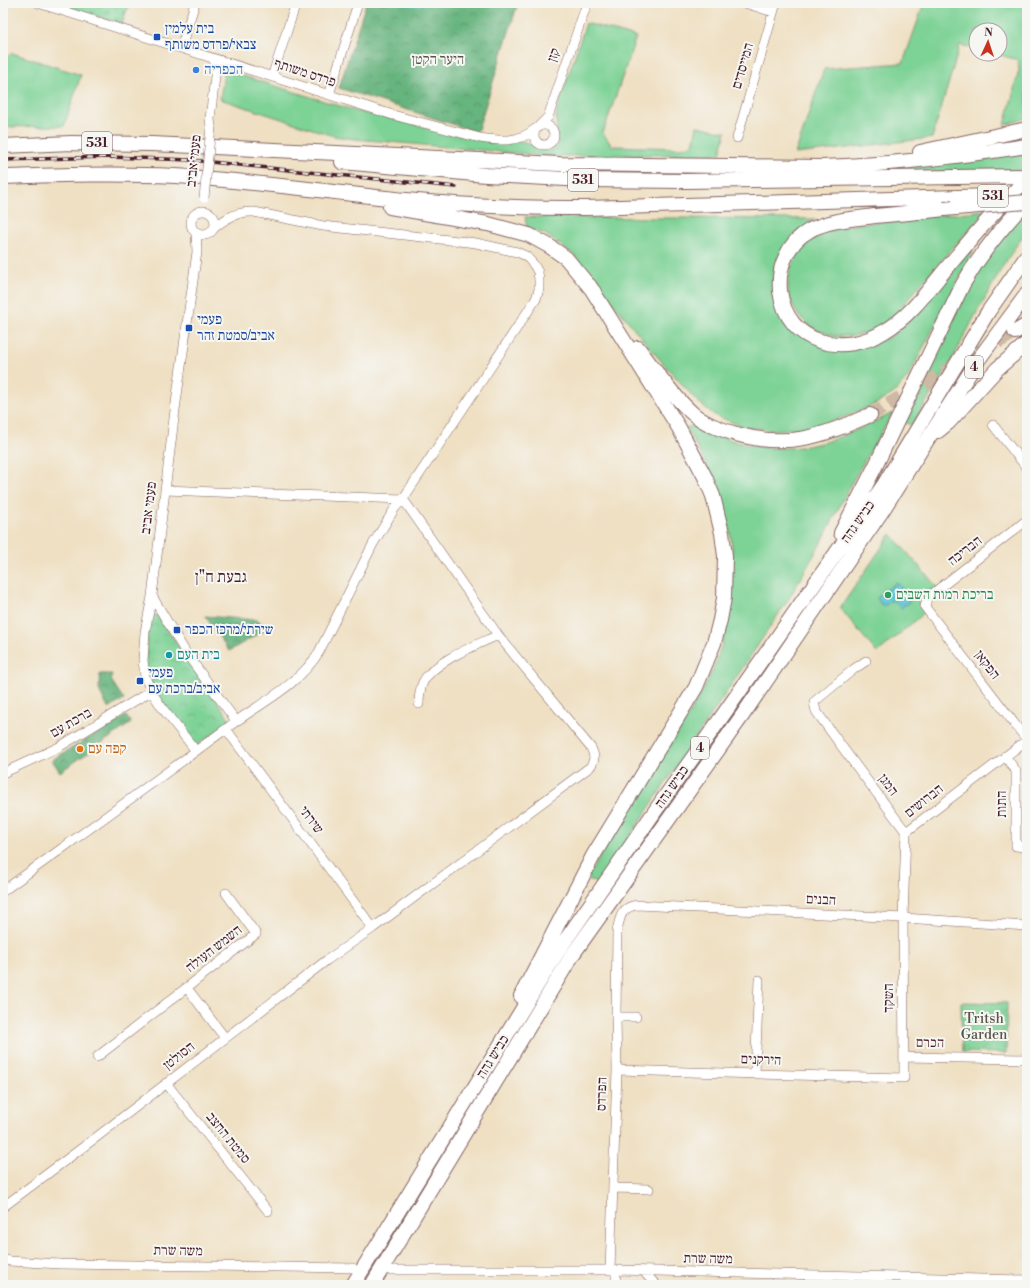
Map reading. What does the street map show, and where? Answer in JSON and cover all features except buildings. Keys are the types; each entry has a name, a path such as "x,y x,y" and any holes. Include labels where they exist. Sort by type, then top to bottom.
{"highway":[{"path":"776,167 868,160 906,155 1027,129"},
{"name":"531","path":"3,146 71,143 191,145 420,170 562,179 686,180 1027,176"},
{"path":"191,145 559,164 776,167 891,164 1027,146"},
{"name":"531","path":"3,177 71,174 173,176 409,200 540,208 587,208 958,196 1027,196"},
{"path":"173,176 388,206 512,230 529,235 549,246 566,258 681,401 694,414 720,429 760,439 778,441 796,440 834,431 870,415"},
{"path":"1027,180 997,211 913,308 885,332 858,343 841,345 829,344 812,338 803,332 790,319 783,304 779,286 781,267 792,245 803,234 820,225 842,220 944,209 1027,202"},
{"path":"792,616 843,529 963,284 995,236 1027,202"},
{"name":"כביש גהה","path":"353,1285 564,942 882,486 988,312 1027,256"},
{"path":"474,1088 593,856 696,687 714,643 724,598 725,556 722,533 713,496 705,477 679,428 589,286"},
{"name":"כביש גהה","path":"372,1285 573,954 742,716 882,511 978,360 1027,294"},
{"path":"1014,332 1027,325"},
{"path":"928,439 950,422 997,369 1027,343"}],"street":[{"name":"פרדס משותף","path":"38,3 393,115 480,138 501,140 521,138 535,142"},
{"path":"181,48 195,3"},
{"path":"272,77 296,3"},
{"path":"328,95 358,3"},
{"name":"קזן","path":"537,127 548,116 587,3"},
{"path":"745,3 775,8"},
{"name":"המייסדים","path":"737,138 775,8"},
{"name":"פעמי אביב","path":"211,127 210,119 216,68 215,62 212,58"},
{"name":"פעמי אביב","path":"198,211 204,198 211,127 221,73 234,65"},
{"path":"548,116 554,138 551,143 541,146 535,142 533,135 537,127 546,125 551,128"},
{"name":"פרדס משותף","path":"521,138 537,127"},
{"name":"פעמי אביב","path":"204,198 207,209 211,213"},
{"path":"3,891 236,721 279,692 308,668 314,660 374,544 395,508 403,499 536,299 539,289 538,272 526,256 517,252 476,243 323,226 254,212 244,212 231,216 209,233 201,234 192,228 191,222 198,211 204,211 219,216 231,216"},
{"path":"209,233 215,223 214,217 211,213"},
{"name":"פעמי אביב","path":"196,232 197,252 152,596 145,632 143,660 145,677 151,691 196,751"},
{"name":"פעמי אביב","path":"197,252 202,239 209,233"},
{"path":"993,425 1027,468"},
{"path":"165,490 403,499"},
{"path":"403,499 498,635 440,664 430,672 422,683 419,704"},
{"name":"הבריכה","path":"925,607 927,598 1027,520"},
{"path":"152,596 186,653 236,721"},
{"name":"הפקאן","path":"925,607 1027,740"},
{"name":"הסולטן","path":"3,1207 326,960 373,928 590,767 593,763 594,754 591,748 498,635"},
{"name":"המגן","path":"866,661 814,702 816,710 906,832"},
{"name":"ברכת עם","path":"3,773 59,747 151,691"},
{"name":"שירתי","path":"226,729 373,928"},
{"name":"הברושים","path":"903,918 906,832 1027,740"},
{"name":"התות","path":"1005,756 1016,771 1016,846 1024,847"},
{"name":"השמש העולה","path":"97,1057 256,934 226,893"},
{"name":"הבנים","path":"619,918 624,910 629,906 637,905 903,918 1027,926"},
{"name":"הפרדס","path":"616,1285 613,1270 617,1070 617,931 619,918"},
{"name":"השקד","path":"903,918 904,1078"},
{"path":"755,1074 759,980"},
{"name":"השמש העולה","path":"187,988 225,1038"},
{"path":"616,1017 636,1017"},
{"name":"הכרם","path":"904,1057 1027,1059"},
{"name":"הירקנים","path":"617,1070 904,1078"},
{"name":"סמטת החצב","path":"166,1083 268,1211"},
{"path":"614,1188 650,1189"},
{"name":"משה שרת","path":"3,1259 9,1261 60,1264 353,1268"},
{"name":"משה שרת","path":"389,1270 613,1270 897,1281 1027,1280"},
{"path":"643,1271 656,1285"},
{"path":"889,1285 897,1281"}],"green space":[{"path":"55,3 129,3 122,24"},
{"name":"היער הקטן","path":"366,3 518,3 477,132 339,88"},
{"path":"924,3 1027,4 1027,118 1005,125 1019,70 1018,60 1008,57 1008,22 968,22 968,47 960,45 932,138 795,154 824,69 903,63"},
{"path":"586,23 636,37 603,133 612,146 682,148 693,144 697,126 726,132 720,154 548,156 355,139 334,136 220,99 224,74 230,72 356,111 491,142 521,141 532,144 541,150 553,150 558,144 556,119 557,109"},
{"path":"12,53 81,75 64,126 3,127 3,61"},
{"path":"1027,151 1027,165 1018,171 859,172"},
{"path":"987,210 901,308 884,323 872,330 859,335 850,336 822,332 810,326 801,318 793,307 789,295 788,282 791,267 800,251 813,239 824,233 837,228 859,224"},
{"path":"1023,210 1027,212 1027,229 1003,266 952,360 912,425 902,422 977,272"},
{"path":"525,217 816,219 797,232 777,262 773,279 773,294 777,306 794,331 875,343 890,337 919,311 965,250 973,252 908,377 894,393 876,404 839,419 805,428 770,430 745,427 716,416 697,401 655,354 573,254 545,234 527,228"},
{"path":"893,413 852,482 822,541 788,600 598,884 587,878 699,698 715,664 726,629 732,576 731,538 723,505 713,479 686,428 698,424 729,440 746,444 781,448 799,447 834,439"},
{"name":"בריכת רמות השבים","path":"891,534 937,587 918,603 924,613 877,653 840,608"},
{"path":"154,615 158,616 231,721 195,747 161,699 150,680 147,671 147,638 150,618"},
{"path":"205,616 256,620 261,622 265,630 229,651"},
{"path":"100,674 112,674 111,680 124,700 108,708 99,690"},
{"path":"126,716 131,723 60,772 52,760"},
{"name":"Tritsh Garden","path":"961,1002 1007,1003 1006,1053 962,1052"}],"water":[{"path":"897,582 911,600 901,608 893,599 883,607 877,598"}],"waterway":[{"path":"397,3 416,5 428,3"}],"tunnel":[{"path":"870,415 1015,332"}],"railway":[{"path":"3,160 109,157 191,160 456,187"}],"place":[{"name":"בית עלמין צבאי/פרדס משותף","path":"157,37"},
{"name":"הכפריה","path":"196,70"},
{"name":"פעמי אביב/סמטת זהר","path":"189,328"},
{"name":"בריכת רמות השבים","path":"888,595"},
{"name":"שירתי/מרכז הכפר","path":"177,630"},
{"name":"בית העם","path":"169,655"},
{"name":"פעמי אביב/ברכת עם","path":"140,681"},
{"name":"קפה עם","path":"80,749"}],"district":[{"name":"גבעת ח\"ן","path":"221,577"}]}
